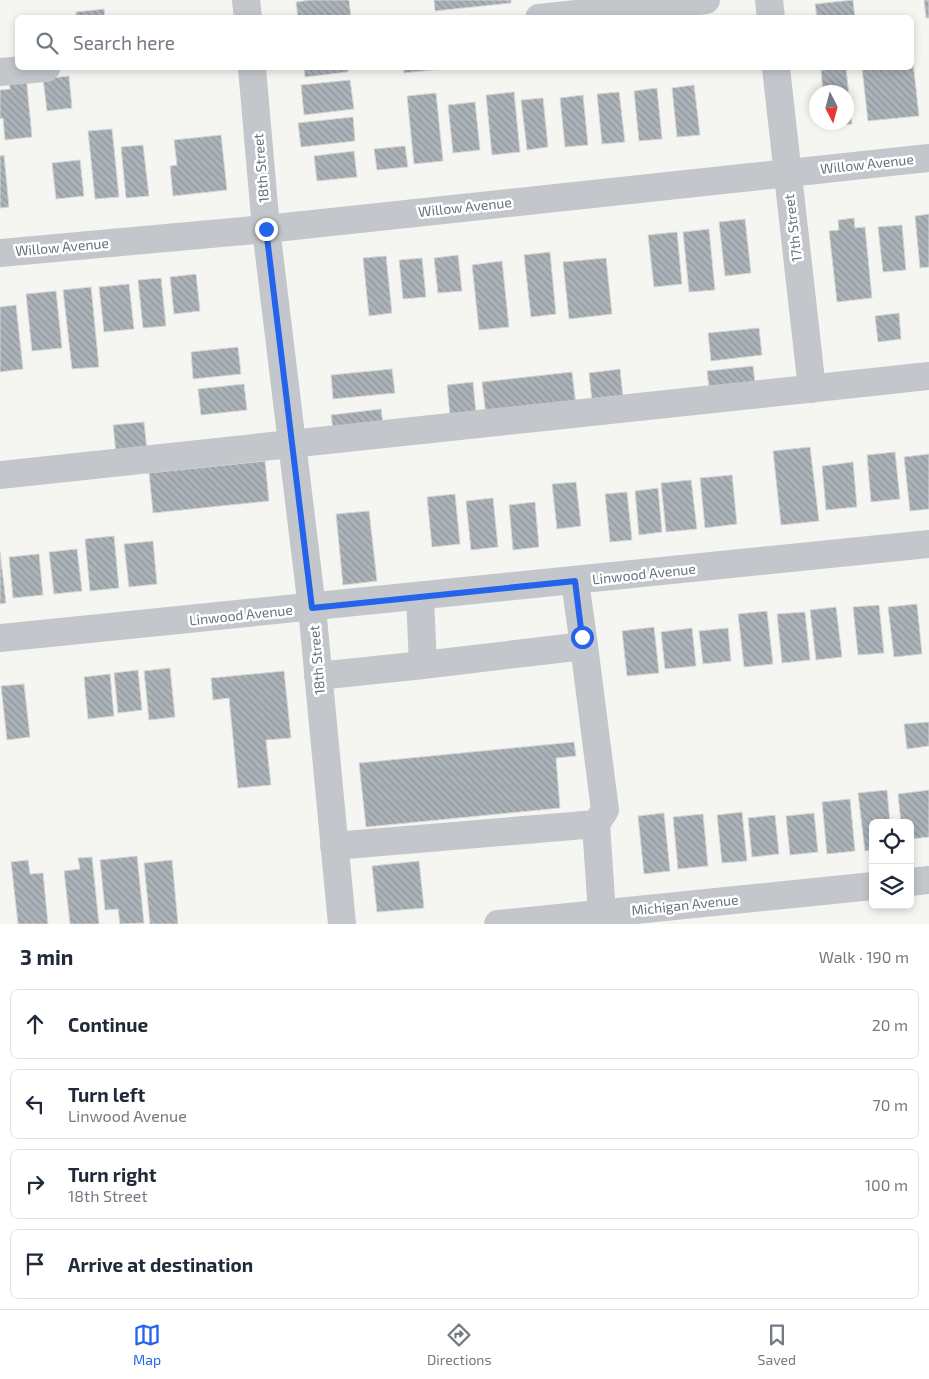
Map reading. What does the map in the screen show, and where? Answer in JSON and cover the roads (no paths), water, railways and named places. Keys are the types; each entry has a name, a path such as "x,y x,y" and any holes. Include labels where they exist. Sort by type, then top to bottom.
{"street":[{"path":"246,0 248,15"},
{"path":"567,15 706,0"},
{"path":"769,0 771,15"},
{"path":"0,72 23,70"},
{"name":"18th Street","path":"252,70 266,229 312,608 342,924"},
{"name":"17th Street","path":"776,70 786,172 812,389"},
{"name":"Willow Avenue","path":"0,253 266,229 929,158"},
{"path":"0,475 929,376"},
{"name":"Linwood Avenue","path":"0,638 312,608 929,544"},
{"path":"575,581 605,810 596,824 602,914"},
{"path":"420,597 423,665"},
{"path":"318,676 584,646"},
{"path":"334,846 596,824"},
{"path":"914,882 929,880"},
{"name":"Michigan Avenue","path":"498,924 869,886"}]}
